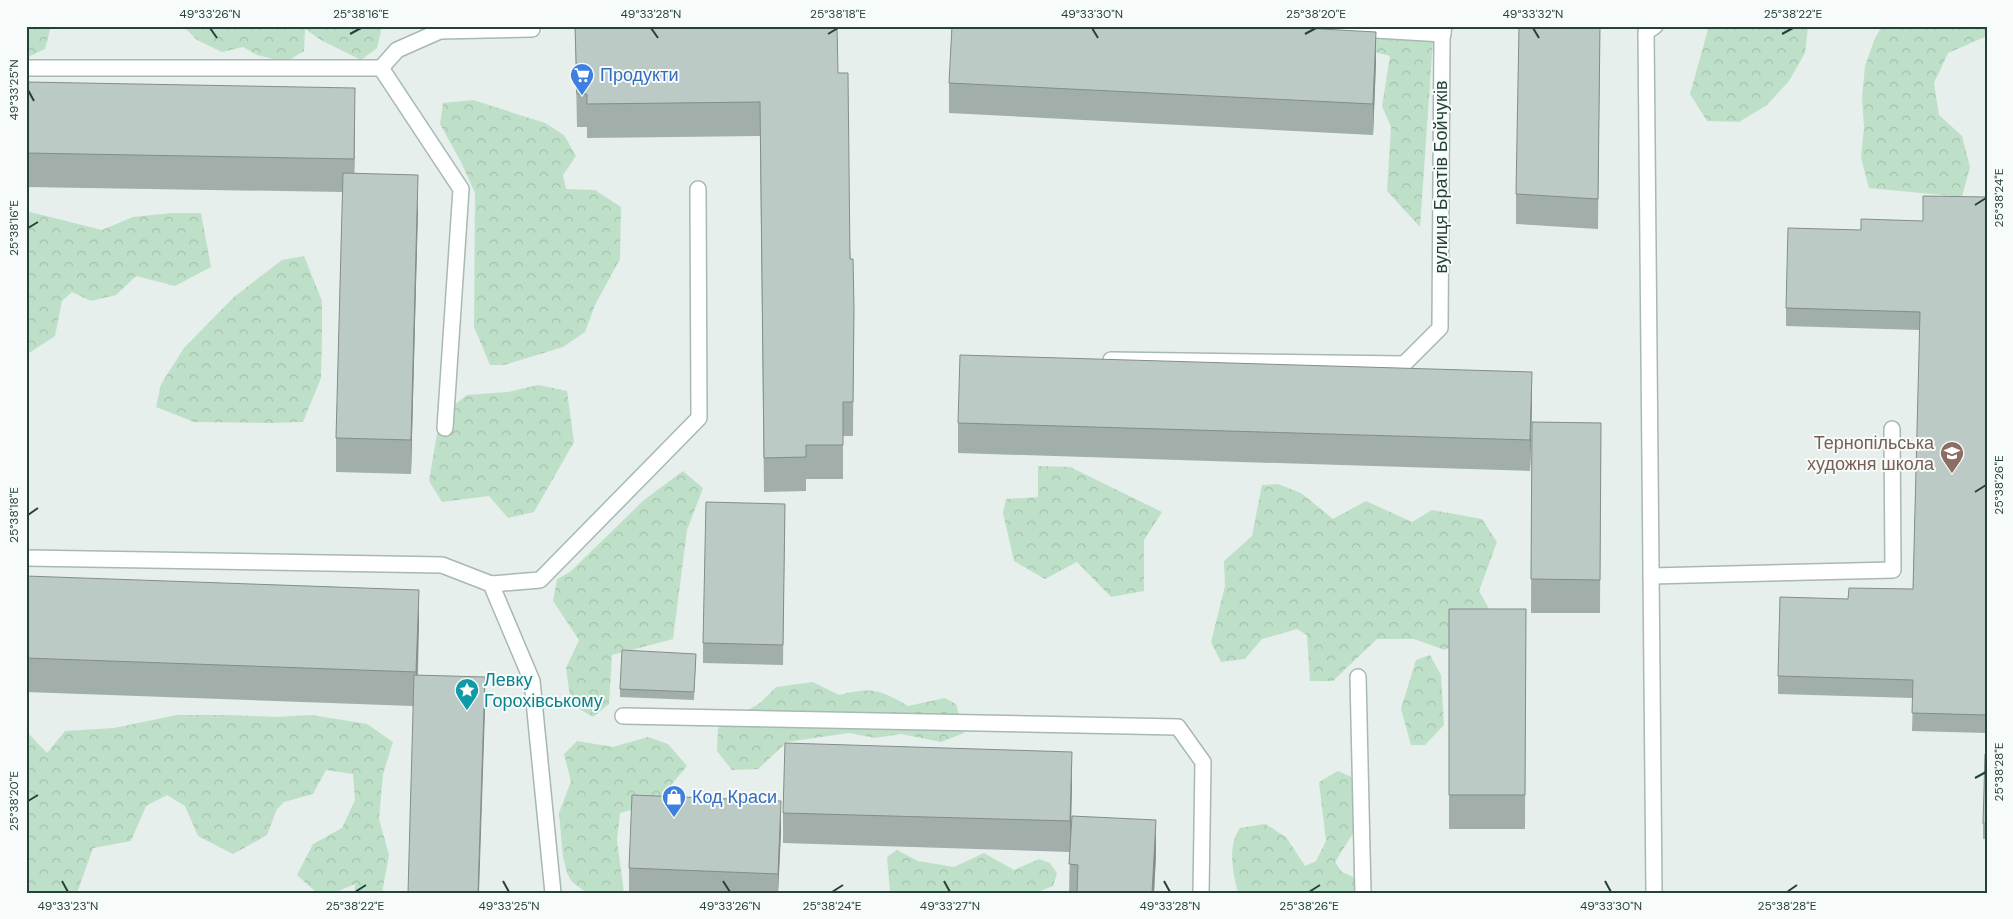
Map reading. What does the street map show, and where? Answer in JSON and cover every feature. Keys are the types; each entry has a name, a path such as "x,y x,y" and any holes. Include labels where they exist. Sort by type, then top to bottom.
{"street":[{"path":"1309,26 1443,30"},
{"path":"1654,893 1646,32 1655,26"},
{"path":"26,68 381,68 397,50 440,31 532,29"},
{"name":"вулиця Братів Бойчуків","path":"1100,359 1404,364 1440,328 1443,30"},
{"path":"381,68 461,189 445,428"},
{"path":"26,558 442,565 491,584 540,580 699,418 698,189"},
{"path":"1651,576 1893,570 1892,429"},
{"path":"491,584 532,681 553,893"},
{"path":"1358,677 1363,893"},
{"path":"624,716 1178,727 1203,762 1201,893"}],"green space":[{"path":"26,26 51,26 45,49 28,57 26,56"},
{"path":"183,26 382,26 377,48 361,60 321,40 305,29 304,51 286,62 257,55 243,47 222,52 197,40"},
{"path":"1434,26 1420,227 1387,191 1391,127 1382,106 1390,56 1341,43"},
{"path":"1709,26 1808,26 1805,53 1789,81 1767,105 1739,122 1707,121 1690,94"},
{"path":"1882,26 1987,26 1987,36 1948,53 1934,83 1939,115 1962,136 1970,167 1962,197 1869,188 1861,158 1864,128 1862,97 1865,66 1875,38"},
{"path":"473,100 545,123 564,135 576,156 563,175 566,189 595,190 621,207 620,259 595,305 585,332 563,347 504,365 490,365 474,327 475,193 461,162 440,124 443,103"},
{"path":"26,211 102,230 133,217 172,213 201,213 211,267 175,286 136,276 116,295 91,301 72,292 62,301 55,336 26,355"},
{"path":"304,256 322,301 322,337 321,378 303,422 194,422 156,407 161,384 184,348 234,297 282,260"},
{"path":"538,385 567,391 574,442 534,512 508,518 489,496 442,502 429,481 440,416 467,395 508,392"},
{"path":"1038,466 1070,467 1162,512 1144,540 1144,591 1111,597 1077,562 1045,579 1014,561 1003,513 1006,499 1038,497"},
{"path":"683,471 703,488 687,530 673,639 612,655 609,704 593,717 571,704 566,668 579,640 553,601 557,579 570,572 644,500"},
{"path":"1278,484 1301,493 1333,519 1366,501 1412,522 1432,510 1482,519 1497,542 1479,591 1491,612 1485,623 1445,650 1414,639 1377,639 1333,681 1310,681 1307,635 1297,629 1262,639 1245,659 1221,662 1211,642 1225,586 1224,561 1252,536 1262,485"},
{"path":"1430,655 1441,675 1444,725 1425,745 1411,745 1401,709 1416,660"},
{"path":"813,682 839,695 868,690 875,691 890,696 908,706 945,698 956,704 964,733 941,742 901,734 875,738 849,733 787,742 758,769 732,770 717,751 718,728 760,703 776,687"},
{"path":"177,715 275,717 312,715 367,724 393,742 383,774 379,819 389,855 382,893 355,893 355,884 334,893 317,893 297,875 313,844 342,828 355,800 353,774 326,770 313,794 284,802 277,809 267,835 233,854 198,836 185,806 167,795 146,806 131,841 93,848 77,893 26,893 26,731 47,753 65,731 114,728"},
{"path":"648,737 668,744 687,766 656,803 620,813 617,840 624,893 587,893 572,882 567,873 563,857 559,813 571,781 564,754 577,741 613,747"},
{"path":"1338,771 1360,781 1362,819 1335,862 1342,872 1363,881 1366,893 1238,893 1232,851 1240,828 1265,824 1286,837 1305,866 1316,861 1326,841 1319,782"},
{"path":"897,850 918,861 954,867 984,853 1014,870 1039,859 1050,863 1057,873 1053,886 1035,893 890,893 887,857"}],"building":[{"path":"575,26 837,26 838,73 848,73 850,259 853,259 854,309 853,402 843,402 843,445 806,445 806,457 764,458 760,102 587,104 587,94 577,94"},
{"path":"952,26 1267,26 1376,32 1373,104 949,83"},
{"path":"1519,26 1600,26 1598,199 1516,194"},
{"path":"26,82 355,88 354,159 26,153"},
{"path":"343,173 418,175 411,440 336,438"},
{"path":"1923,196 1987,197 1987,715 1912,713 1913,680 1778,676 1780,597 1848,599 1849,588 1913,589 1920,312 1786,308 1788,228 1861,230 1861,219 1923,221"},
{"path":"960,355 1532,372 1530,440 958,423"},
{"path":"1532,422 1601,423 1600,580 1531,579"},
{"path":"706,502 785,504 783,645 703,643"},
{"path":"26,576 419,590 416,672 26,658"},
{"path":"1449,609 1526,609 1525,795 1449,795"},
{"path":"622,650 696,654 694,692 620,689"},
{"path":"414,675 485,677 478,893 408,893"},
{"path":"785,743 1072,752 1070,821 783,813"},
{"path":"1985,754 1987,754 1987,824 1983,824"},
{"path":"632,795 781,801 778,874 629,868"},
{"path":"1072,816 1156,820 1152,893 1077,893 1078,865 1069,864"}],"place":[{"name":"Продукти","path":"582,96"},
{"name":"Тернопільська художня школа","path":"1952,474"},
{"name":"Левку Горохівському","path":"467,711"},
{"name":"Код Краси","path":"674,818"}]}
